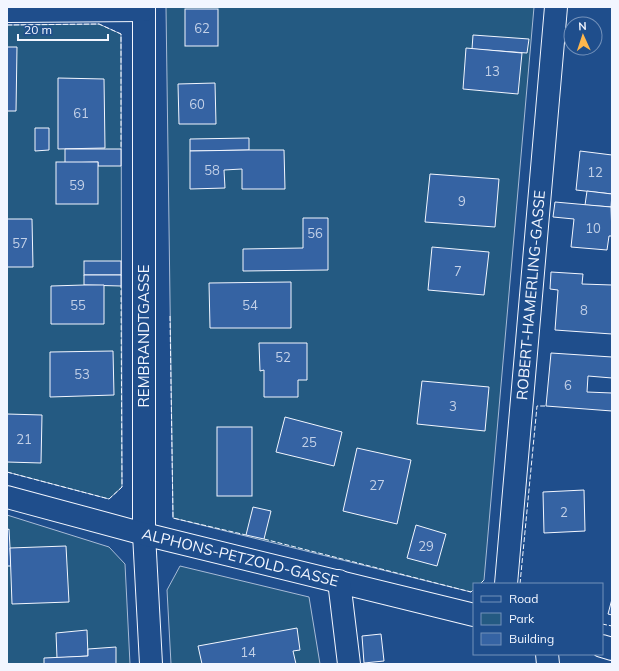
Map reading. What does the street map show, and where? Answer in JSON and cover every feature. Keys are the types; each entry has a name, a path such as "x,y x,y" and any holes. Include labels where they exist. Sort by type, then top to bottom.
{"street":[{"name":"ROBERT-HAMERLING-GASSE","path":"506,583 556,7"},
{"path":"7,11 144,8"},
{"name":"REMBRANDTGASSE","path":"144,8 144,534 151,664"},
{"name":"ALPHONS-PETZOLD-GASSE","path":"7,497 144,534 473,615"},
{"path":"339,581 349,664"}],"green space":[{"path":"166,7 534,7 484,580 481,583 473,583 473,590 471,592 173,518"},
{"path":"99,24 121,34 122,487 109,499 7,472 7,25"},
{"path":"7,515 109,547 125,564 130,664 7,664"},
{"path":"180,566 309,597 320,664 171,664 167,590"}],"building":[{"path":"185,9 218,9 218,46 185,46"},
{"path":"473,35 529,39 527,53 472,49"},
{"path":"7,47 17,47 16,111 7,111"},
{"path":"466,48 522,53 518,94 463,89"},
{"path":"58,78 104,79 105,148 58,149"},
{"path":"215,83 216,124 179,124 178,84"},
{"path":"35,128 49,128 49,150 35,151"},
{"path":"249,138 249,150 190,151 190,139"},
{"path":"65,149 121,149 121,166 98,166 98,162 65,163"},
{"path":"284,150 285,189 242,189 242,169 224,170 225,188 190,189 190,151"},
{"path":"580,151 612,155 612,194 576,190"},
{"path":"56,162 98,162 98,204 56,204"},
{"path":"430,174 499,179 495,227 425,222"},
{"path":"587,191 612,194 611,207 585,205"},
{"path":"555,202 611,207 612,236 609,236 607,250 571,247 574,219 553,217"},
{"path":"303,218 328,218 328,270 243,271 243,249 303,248"},
{"path":"7,219 32,219 33,267 7,267"},
{"path":"432,247 489,252 484,295 428,290"},
{"path":"84,261 121,261 121,275 84,275"},
{"path":"551,272 583,274 582,284 612,285 612,334 555,330 558,290 550,289"},
{"path":"84,275 121,275 121,286 84,285"},
{"path":"291,282 291,328 210,328 209,283"},
{"path":"104,285 104,324 51,324 51,286"},
{"path":"259,343 307,343 307,380 298,380 298,397 264,397 264,370 260,371"},
{"path":"113,351 114,395 50,397 50,352"},
{"path":"551,353 612,357 612,378 588,376 587,392 612,393 612,411 546,406"},
{"path":"422,381 489,387 485,431 417,424"},
{"path":"7,414 42,415 41,463 7,462"},
{"path":"285,417 342,432 334,466 276,452"},
{"path":"217,427 252,427 252,496 217,496"},
{"path":"357,448 411,460 397,524 343,511"},
{"path":"584,490 585,531 544,533 543,492"},
{"path":"253,507 271,511 264,539 246,535"},
{"path":"416,525 446,534 437,566 407,558"},
{"path":"9,529 11,566 7,566 7,530"},
{"path":"66,546 69,602 12,604 10,548"},
{"path":"612,599 612,615 608,614"},
{"path":"297,628 300,650 293,651 296,664 202,664 198,646"},
{"path":"87,630 88,656 57,658 56,633"},
{"path":"381,634 384,661 364,663 362,636"},
{"path":"116,647 116,664 44,664 44,658 88,656 88,649"}],"fence":[{"path":"7,25 99,24 121,34 121,149"},
{"path":"7,472 109,499 122,487 121,286"},
{"path":"170,316 173,518 246,535"},
{"path":"520,583 537,406 546,406"},
{"path":"264,539 471,592 473,590"},
{"path":"481,583 484,580"},
{"path":"603,624 612,626"}]}
